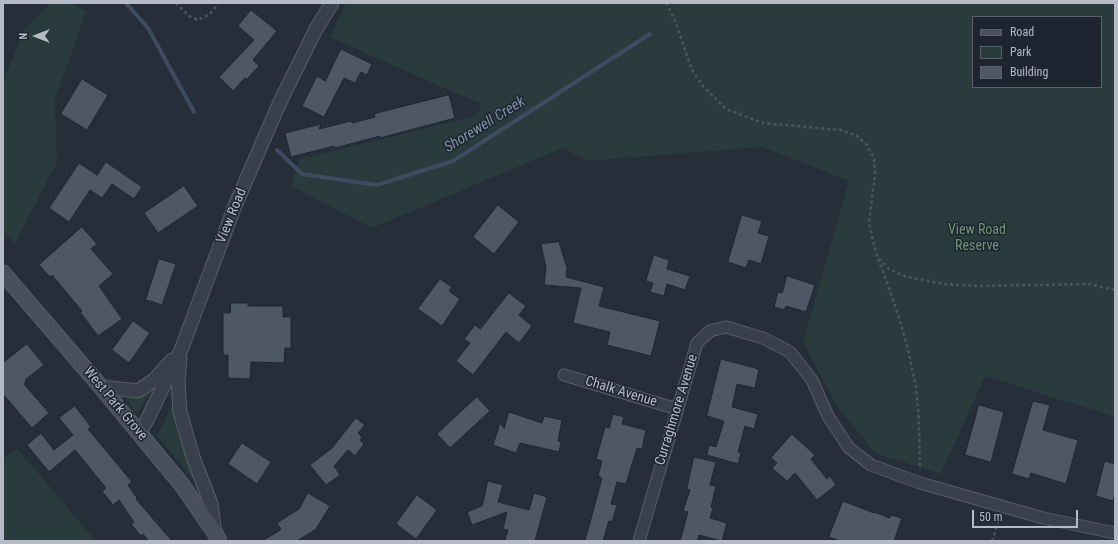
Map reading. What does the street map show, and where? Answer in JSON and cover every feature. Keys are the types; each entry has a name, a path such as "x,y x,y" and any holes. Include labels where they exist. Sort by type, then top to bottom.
{"main road":[{"name":"West Park Grove","path":"3,273 101,387 182,485 217,537"}],"street":[{"name":"View Road","path":"139,433 146,422 181,350 234,208 277,108 316,29 332,3"},
{"name":"Curraghmore Avenue","path":"639,541 697,343 710,331 726,327 763,338 790,352 812,380 828,416 849,448 871,465 920,483 1043,518 1115,533"},
{"path":"101,387 138,391 154,380 181,350"},
{"path":"181,350 178,382 180,412 193,457 211,504 217,537"},
{"name":"Chalk Avenue","path":"564,375 677,409"}],"path":[{"path":"176,3 189,16 198,20 210,14 219,3"},
{"path":"666,3 674,18 692,70 702,85 726,109 762,123 841,130 857,136 866,144 874,158 875,174 868,224 877,257 891,292 914,373 919,419 920,483"},
{"path":"877,257 889,269 904,276 943,284 974,286 1089,284 1115,290"},
{"path":"992,541 1004,506"}],"green space":[{"path":"51,3 70,3 86,11 55,100 57,162 15,244 3,230 3,86 5,77 24,30"},
{"name":"View Road Reserve","path":"346,3 1115,3 1115,417 985,376 941,474 875,453 838,408 803,342 849,181 762,147 587,161 563,148 372,228 291,186 300,159 476,116 482,104 330,37"},
{"path":"151,392 137,414 126,399"},
{"path":"173,404 175,423 198,485 157,436"},
{"path":"17,448 96,541 3,541 3,459"}],"building":[{"path":"251,10 277,31 253,60 259,66 233,91 219,77 254,40 238,26"},
{"path":"341,49 372,64 367,75 361,72 355,83 344,78 324,117 302,106 317,76 325,81"},
{"path":"82,79 108,95 87,130 61,114"},
{"path":"449,95 455,118 380,138 380,136 335,148 334,146 291,157 285,133 321,124 319,129 351,121 352,123 375,117 374,114"},
{"path":"106,162 142,187 134,199 112,184 102,198 90,190 69,222 49,208 79,163 97,175"},
{"path":"184,186 198,206 158,233 144,213"},
{"path":"498,205 519,222 494,254 473,237"},
{"path":"742,215 762,221 758,233 769,236 761,264 749,260 746,268 728,262"},
{"path":"82,227 97,244 91,249 113,274 99,286 122,319 98,336 80,312 82,311 52,275 50,277 39,265"},
{"path":"559,242 567,268 566,277 604,287 599,306 660,321 651,356 607,345 610,332 573,323 581,288 544,285 546,268 541,244"},
{"path":"654,255 669,260 667,269 690,276 685,290 667,284 664,296 650,292 653,283 646,281"},
{"path":"159,259 176,264 162,305 147,300 145,302"},
{"path":"787,276 815,285 806,312 786,306 784,310 774,307 778,292 782,293"},
{"path":"440,279 452,287 449,291 460,299 442,326 418,309"},
{"path":"509,293 526,306 519,315 532,326 519,343 506,332 473,375 456,361 470,343 464,339 475,325 480,329"},
{"path":"231,303 248,303 248,306 283,306 283,317 291,317 291,348 285,348 284,363 251,362 250,379 228,378 228,355 223,355 223,313 230,313"},
{"path":"133,321 150,333 129,363 112,350"},
{"path":"27,344 44,365 25,380 26,381 24,384 49,413 32,428 3,394 3,363"},
{"path":"721,359 759,369 755,388 737,384 732,407 758,414 754,429 745,426 738,452 741,453 738,464 707,455 709,445 716,447 724,421 707,416"},
{"path":"477,397 490,411 450,448 437,434"},
{"path":"1033,401 1050,405 1043,430 1078,440 1066,484 1031,473 1029,479 1012,474"},
{"path":"979,405 1004,412 991,462 965,455"},
{"path":"75,406 91,427 88,429 132,482 128,485 137,498 136,499 172,541 149,541 143,534 141,536 131,524 134,522 119,500 113,505 102,491 106,488 75,450 49,472 27,445 41,433 54,450 73,435 59,418"},
{"path":"509,412 542,423 544,416 562,420 558,441 561,442 559,452 520,443 516,453 493,445 500,423 504,428"},
{"path":"613,414 624,417 622,424 646,430 642,449 637,448 626,484 617,482 611,504 617,505 612,522 609,521 603,541 585,541 602,478 598,476 602,461 596,459 605,427 609,428"},
{"path":"356,418 365,425 358,433 362,437 360,440 364,444 355,456 348,450 334,466 340,475 326,485 310,465 332,448"},
{"path":"792,434 815,455 811,459 827,479 830,476 836,485 817,500 795,473 787,481 772,468 777,463 771,458"},
{"path":"242,443 271,462 257,484 228,464"},
{"path":"694,457 716,462 710,485 716,486 710,518 727,523 722,541 699,535 697,541 680,541 688,512 683,511 690,490 687,489"},
{"path":"1105,461 1115,464 1115,493 1113,501 1096,496"},
{"path":"488,481 503,485 498,502 529,510 534,493 547,497 535,541 505,541 508,530 503,529 507,512 472,525 467,512 482,506"},
{"path":"308,493 330,506 316,529 297,541 262,541 281,529 277,523 299,509"},
{"path":"417,495 437,510 416,539 396,524"},
{"path":"843,501 890,518 891,515 902,518 894,541 840,541 829,537"}],"waterway":[{"name":"Shorewell Creek","path":"126,3 148,28 194,112"},
{"name":"Shorewell Creek","path":"277,150 302,174 377,185 453,161 650,34"}]}
